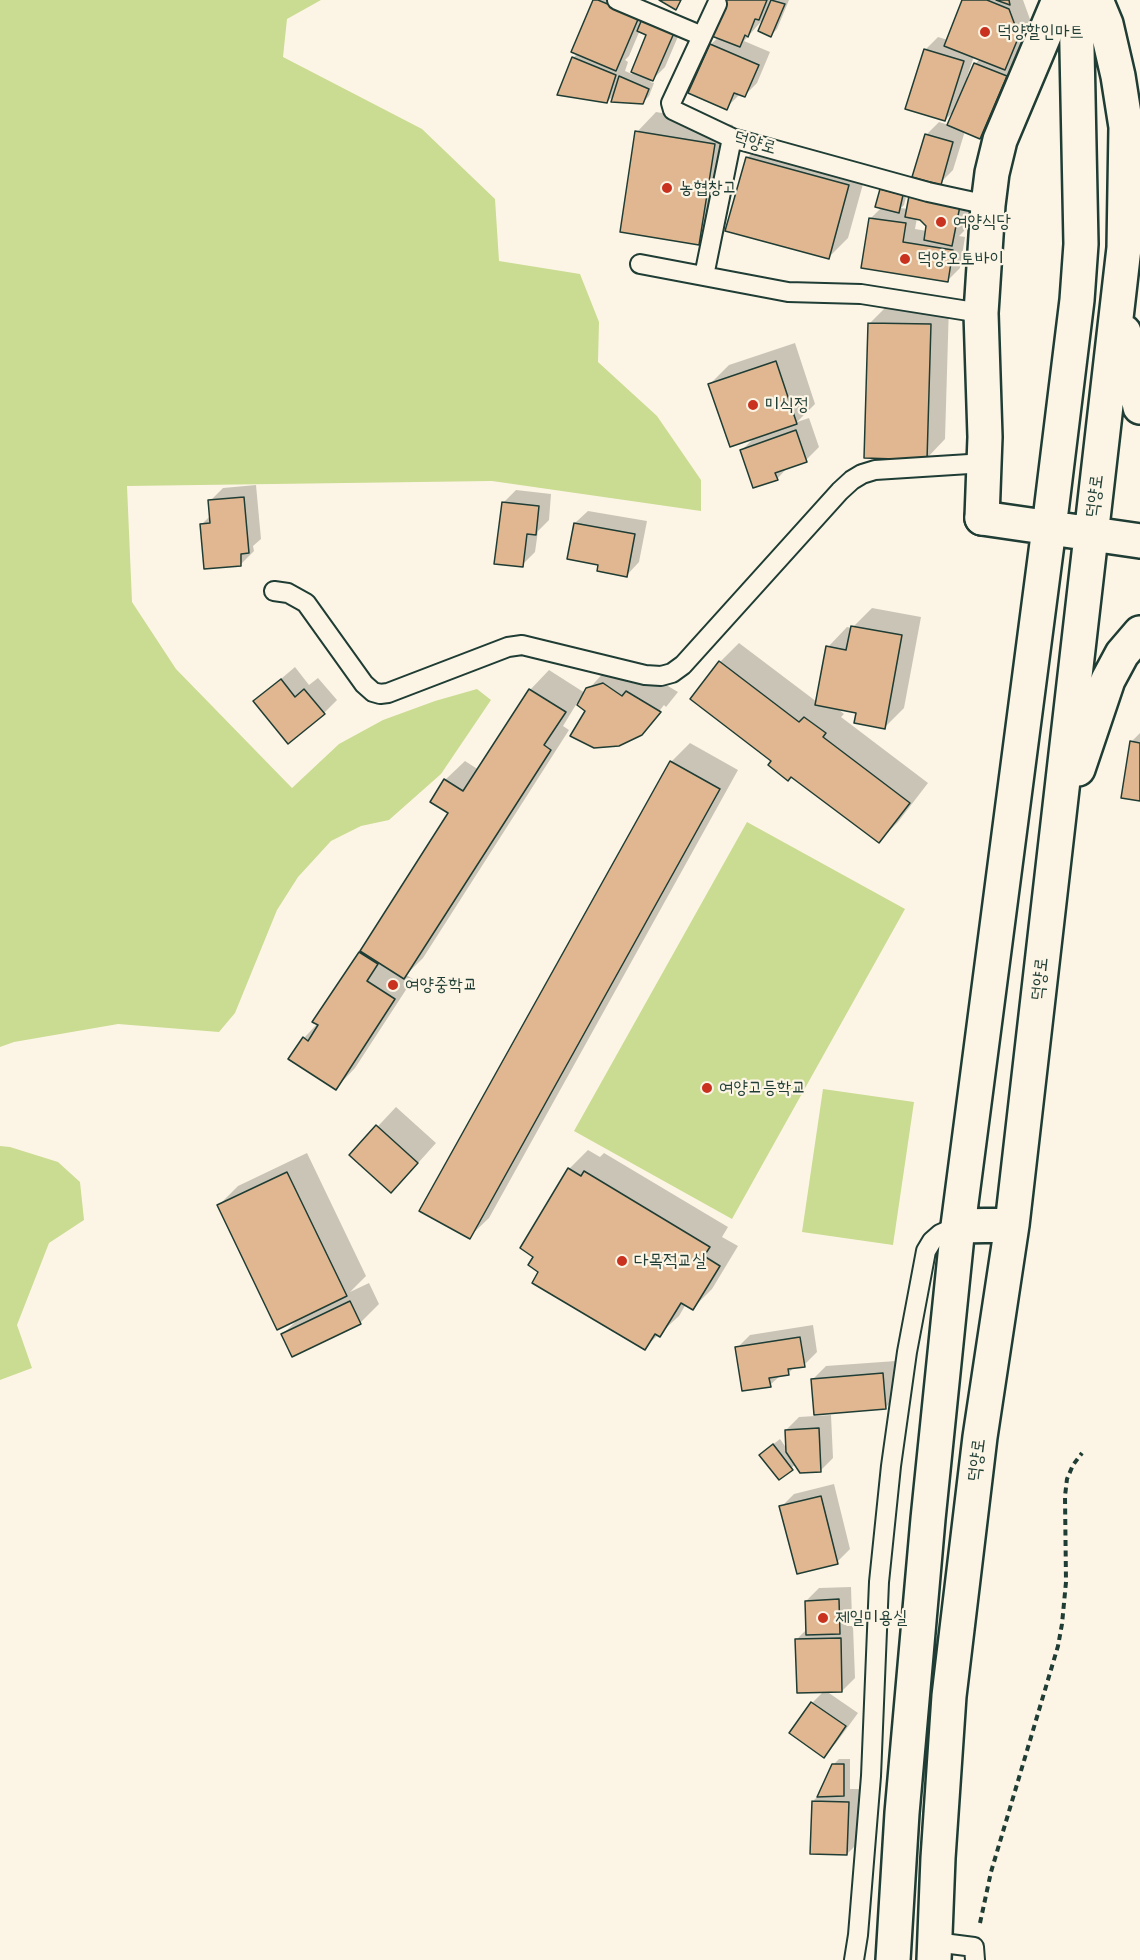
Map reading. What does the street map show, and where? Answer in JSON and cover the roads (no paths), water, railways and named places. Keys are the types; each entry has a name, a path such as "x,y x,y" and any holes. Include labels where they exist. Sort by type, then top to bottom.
{"main road":[{"path":"1059,0 1000,140 992,173 981,313 985,463 982,518 1140,541"},
{"path":"893,1960 902,1814 920,1602 958,1226 1077,300 1081,244 1076,0"},
{"name":"덕양로","path":"935,1951 938,1858 949,1696 980,1437 1012,1225 1124,248 1126,127 1119,76 1106,24 1096,0"},
{"path":"1126,127 1140,73"},
{"path":"1119,297 1140,407"},
{"path":"1055,845 1108,680 1122,654 1140,633"},
{"path":"958,1226 1012,1225"}],"lane":[{"path":"617,0 702,36"},
{"name":"덕양로","path":"717,4 671,103 673,110 732,138 928,192 988,205"},
{"path":"704,276 732,138"},
{"path":"640,264 788,292 868,294 981,313"},
{"path":"274,591 288,593 306,603 364,684 373,692 380,694 388,693 508,647 522,645 645,675 661,676 672,673 683,665 840,490 852,480 875,470 985,463"},
{"path":"854,1960 858,1935 870,1776 879,1582 891,1466 905,1364 926,1251 940,1233 958,1226"},
{"path":"935,1951 975,1954"}],"place":[{"name":"덕양할인마트","path":"985,32"},
{"name":"농협창고","path":"667,188"},
{"name":"여양식당","path":"941,222"},
{"name":"덕양오토바이","path":"905,259"},
{"name":"미식정","path":"753,405"},
{"name":"여양중학교","path":"393,985"},
{"name":"여양고등학교","path":"707,1088"},
{"name":"다목적교실","path":"622,1261"},
{"name":"제일미용실","path":"823,1618"}]}
